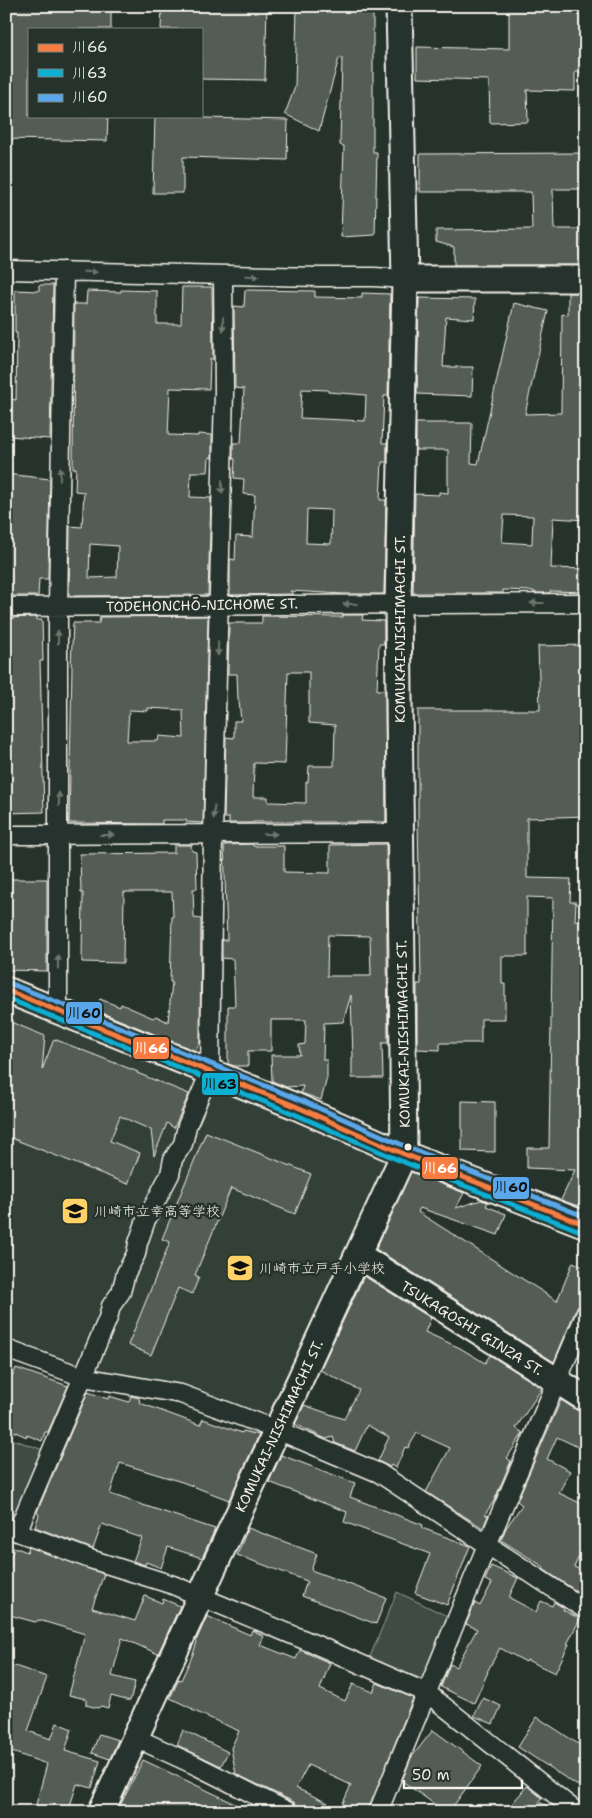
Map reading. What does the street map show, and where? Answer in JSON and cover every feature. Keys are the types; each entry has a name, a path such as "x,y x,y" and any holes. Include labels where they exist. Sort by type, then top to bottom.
{"street":[{"name":"KOMUKAI-NISHIMACHI ST.","path":"101,1812 404,1154 398,604 405,279 400,6"},
{"path":"6,270 405,279 586,279"},
{"path":"58,1011 58,606 64,271"},
{"path":"223,275 224,392 210,1072 187,1126 183,1144 173,1159 170,1174 146,1220 136,1254 126,1273 121,1292 112,1306 83,1377 12,1530 90,1559 173,1585 427,1693 577,1812"},
{"name":"TODEHONCHŌ-NICHOME ST.","path":"6,606 586,603"},
{"path":"6,835 401,833"},
{"path":"6,990 210,1072 404,1154 586,1225"},
{"name":"TSUKAGOSHI GINZA ST.","path":"358,1255 586,1399"},
{"path":"378,1812 556,1381 586,1313"},
{"path":"6,1349 83,1377 181,1394 277,1430 379,1473 586,1610"},
{"path":"136,1738 289,1812"}],"shaded area":[{"name":"川崎市立幸高等学校","path":"6,1005 199,1080 78,1365 6,1342"},
{"name":"川崎市立戸手小学校","path":"212,1088 387,1159 389,1166 270,1420 96,1370"},
{"path":"6,1437 46,1451 15,1523 6,1520"},
{"path":"397,1592 447,1616 422,1679 369,1659"}],"building":[{"path":"6,6 111,6 111,28 28,28 28,118 108,118 107,141 6,139"},
{"path":"162,6 267,6 265,80 202,79 202,28 161,28"},
{"path":"297,6 369,6 369,10 373,10 373,152 377,152 375,235 341,237 344,146 340,145 342,58 339,58 319,131 285,114 295,87"},
{"path":"509,6 586,6 586,73 575,72 575,91 527,90 528,122 490,123 489,80 417,78 417,47 509,49"},
{"path":"204,116 204,118 288,120 287,160 183,157 183,193 153,193 155,118 202,118"},
{"path":"586,153 586,189 553,189 554,229 582,229 583,265 454,265 454,247 436,242 436,230 532,229 531,192 420,192 420,154"},
{"path":"39,285 53,285 50,439 8,436 10,399 16,400 17,333 15,333 15,290 39,291"},
{"path":"182,287 212,287 213,359 210,359 209,389 170,388 168,435 212,435 212,458 209,457 208,472 191,472 190,497 211,498 208,595 69,596 70,526 82,527 84,492 75,491 76,468 73,468 74,304 86,304 87,291 157,291 157,324 181,324","holes":["90,544 118,546 117,577 89,578"]},
{"path":"245,290 315,291 315,297 362,298 362,293 390,294 388,396 384,396 382,443 387,443 387,462 382,462 380,500 386,500 384,594 290,591 294,594 230,595 230,559 235,560 236,536 253,537 255,495 243,494 244,479 234,478 235,459 233,459 233,443 241,443 244,389 235,388 234,306 244,307","holes":["302,389 366,395 365,421 300,418","307,509 332,510 331,544 306,543"]},
{"path":"568,293 586,293 586,520 553,518 551,568 586,569 586,592 550,591 550,593 534,593 534,591 503,590 503,593 413,593 415,494 439,495 439,492 448,493 448,450 416,450 416,423 472,423 471,463 478,464 514,303 548,311 525,414 561,413 562,314 568,315","holes":["504,515 533,516 532,544 502,542"]},
{"path":"419,298 475,299 474,319 446,317 443,367 473,367 472,396 417,394"},
{"path":"6,474 50,479 48,579 39,579 38,596 6,596 6,529 9,530 11,492 6,492"},
{"path":"343,615 363,615 362,620 384,621 384,644 379,644 377,690 385,690 386,822 229,823 229,818 224,818 226,737 234,738 234,721 241,721 237,674 228,674 229,623 262,623 262,616 343,617","holes":["288,672 309,672 309,723 335,725 334,766 309,766 308,782 306,782 306,803 268,802 268,797 253,797 254,763 285,764"]},
{"path":"208,616 203,823 186,822 186,820 162,820 162,824 69,823 73,623 99,623 100,617","holes":["148,708 183,710 184,738 159,736 158,741 127,741 129,710 148,711"]},
{"path":"37,617 37,620 42,620 43,661 40,661 44,812 6,813 6,618"},
{"path":"586,645 586,816 527,818 527,878 571,879 570,902 576,902 575,921 586,921 586,1209 561,1200 575,1170 527,1168 527,1148 549,1148 553,898 527,897 527,956 502,956 502,984 505,984 505,1019 481,1019 481,1043 440,1043 440,1050 417,1049 417,984 421,984 418,710 540,710 538,646"},
{"path":"386,844 388,1043 382,1043 383,1078 352,1078 351,995 343,1022 324,1023 323,1060 327,1060 327,1078 321,1100 301,1093 303,1086 286,1087 272,1081 271,1055 300,1055 299,1045 305,1044 306,1020 271,1020 271,1051 248,1051 248,1066 228,1064 228,1006 235,1006 233,959 222,958 222,940 227,940 224,845 284,846 284,872 330,873 330,845","holes":["328,935 370,936 371,976 327,976"]},
{"path":"174,845 191,845 192,851 196,852 197,889 193,889 194,918 201,919 200,1041 196,1051 95,1010 100,999 120,1007 121,1004 153,1018 156,1016 168,1022 172,982 170,982 173,917 172,892 124,892 123,963 82,962 83,893 81,893 80,854 174,853"},
{"path":"6,879 47,879 47,971 6,970"},
{"path":"6,1020 45,1036 42,1070 54,1039 189,1094 174,1128 167,1123 154,1156 151,1130 120,1116 110,1141 140,1153 128,1184 6,1136"},
{"path":"462,1101 495,1102 495,1152 462,1151"},
{"path":"206,1132 311,1174 295,1214 231,1188 195,1275 199,1277 192,1294 178,1288 151,1355 128,1345 170,1242 162,1239"},
{"path":"411,1172 464,1193 456,1208 481,1200 488,1202 486,1206 506,1214 498,1235 420,1208 418,1212 557,1301 573,1262 586,1268 586,1303 580,1304 576,1309 554,1362 376,1249"},
{"path":"364,1276 431,1318 425,1332 460,1348 485,1363 490,1355 542,1388 516,1428 523,1433 507,1458 511,1461 494,1501 485,1514 488,1516 483,1528 426,1492 450,1448 417,1433 408,1448 405,1447 396,1468 378,1461 389,1437 367,1425 355,1451 335,1443 333,1437 326,1439 295,1424 304,1405 344,1419 359,1390 320,1370"},
{"path":"16,1368 68,1386 48,1432 45,1432 42,1441 6,1428 6,1373 13,1376"},
{"path":"88,1392 108,1399 109,1396 129,1402 131,1396 139,1398 140,1403 200,1425 203,1419 242,1433 243,1431 259,1435 229,1500 182,1482 120,1463 110,1494 215,1529 202,1558 168,1547 161,1568 146,1562 145,1565 133,1561 142,1538 102,1524 93,1549 35,1527 39,1515 37,1512"},
{"path":"561,1400 578,1411 586,1413 586,1433 578,1447 557,1437 547,1459 570,1471 559,1493 586,1506 586,1542 574,1567 586,1572 586,1594 573,1589 543,1569 544,1567 501,1540 506,1528 522,1505 517,1501"},
{"path":"281,1455 355,1483 350,1497 423,1525 422,1528 470,1546 447,1605 415,1593 430,1554 344,1522 347,1512 269,1482"},
{"path":"248,1528 317,1554 311,1570 386,1598 376,1624 302,1596 307,1581 237,1555"},
{"path":"14,1547 27,1552 29,1547 104,1574 92,1608 135,1621 145,1596 162,1603 163,1599 180,1606 158,1654 122,1638 112,1676 135,1682 130,1701 111,1696 108,1708 101,1706 98,1708 86,1705 86,1699 69,1695 85,1634 39,1620 35,1622 6,1614 6,1578 12,1564 9,1563"},
{"path":"491,1566 518,1578 510,1598 536,1612 541,1601 552,1606 554,1602 564,1608 563,1610 580,1619 555,1673 527,1660 526,1662 500,1648 474,1703 441,1687 450,1664 456,1667 477,1629 466,1624 475,1603 480,1606 492,1583 485,1580"},
{"path":"207,1616 250,1635 252,1630 264,1636 260,1645 296,1659 300,1650 330,1663 320,1689 345,1701 353,1684 373,1692 377,1683 413,1698 368,1812 339,1812 351,1785 308,1765 296,1788 328,1803 313,1807 311,1812 306,1812 294,1802 236,1774 231,1748 239,1731 170,1698 193,1654 196,1641"},
{"path":"6,1663 47,1677 28,1731 51,1739 57,1723 72,1729 65,1751 100,1761 92,1788 77,1784 68,1812 34,1812 47,1764 6,1750"},
{"path":"483,1698 501,1706 493,1724 474,1716"},
{"path":"537,1717 586,1749 586,1775 578,1786 518,1747"},
{"path":"183,1730 228,1752 221,1766 177,1745"},
{"path":"433,1730 482,1766 449,1812 432,1812 437,1806 402,1781 411,1758"},
{"path":"99,1734 118,1740 110,1759 92,1753"},
{"path":"143,1760 219,1796 251,1812 117,1812"},
{"path":"527,1786 542,1798 539,1802 560,1812 505,1812"}],"transit line":[{"name":"川60","path":"9,983 298,1099 407,1147 586,1217"},
{"name":"川66","path":"6,990 295,1106 404,1154 586,1225"},
{"name":"川63","path":"6,998 292,1113 401,1161 583,1232"}],"place":[{"name":"川崎市立幸高等学校","path":"75,1211"},
{"name":"川崎市立戸手小学校","path":"240,1268"}]}
